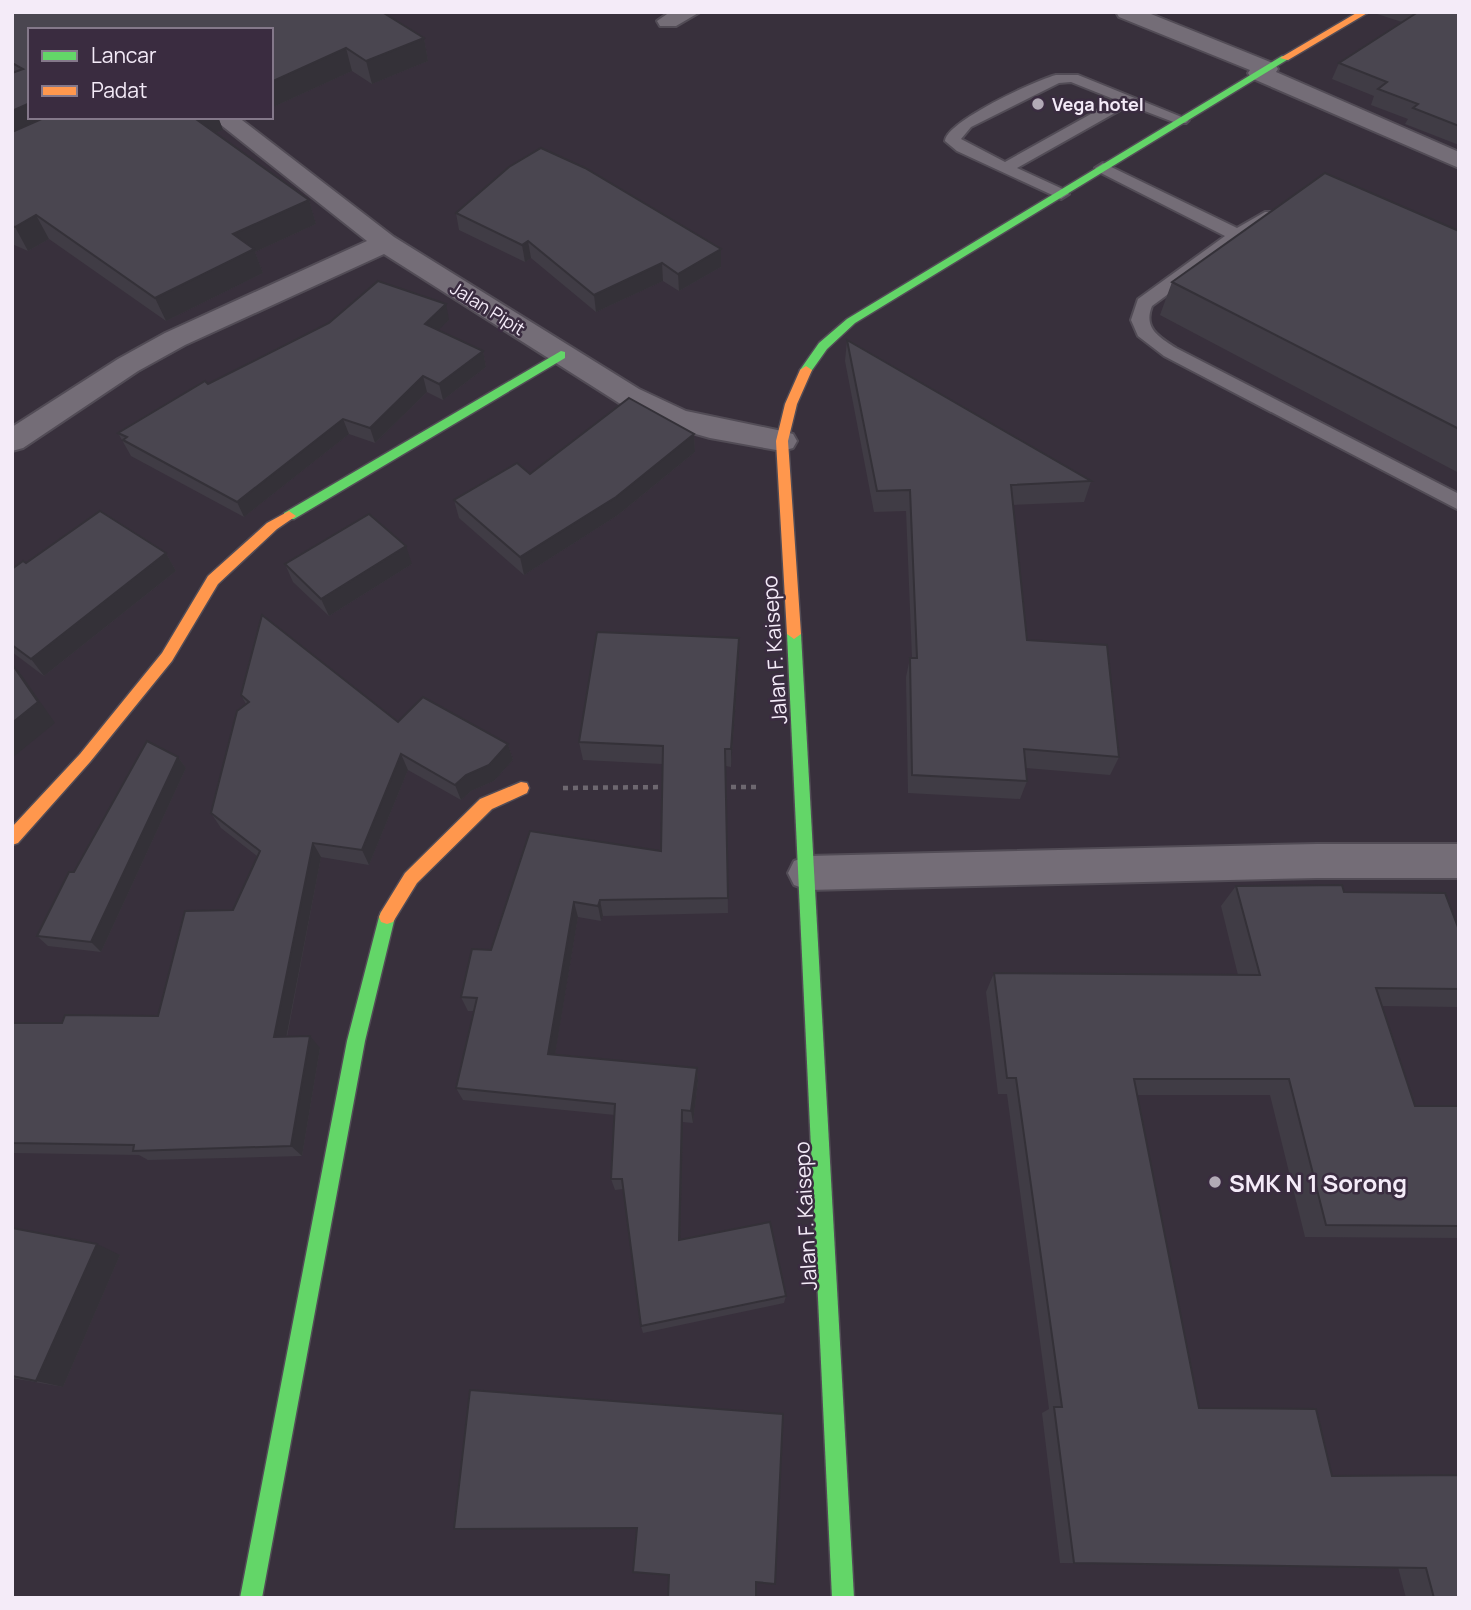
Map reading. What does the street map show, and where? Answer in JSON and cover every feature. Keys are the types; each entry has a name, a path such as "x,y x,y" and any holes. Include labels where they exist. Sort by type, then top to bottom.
{"street":[{"path":"668,21 689,12"},
{"path":"1127,12 1459,161"},
{"name":"Jalan F. Kaisepo","path":"843,1598 804,786 782,441 805,369 824,341 851,321 944,262 1365,12"},
{"name":"Jalan Pipit","path":"226,119 385,243 629,396 675,418 710,428 782,441"},
{"path":"12,441 128,365 175,339 385,243"},
{"path":"12,838 85,758 167,657 214,580 245,548 272,526 561,355"},
{"path":"251,1598 356,1041 382,927 395,899 411,878 486,804 521,788"},
{"path":"808,873 1317,861 1459,861"}],"lane":[{"path":"1060,194 962,148 953,141 957,131 1056,79 1073,78 1181,120"},
{"path":"1005,168 1126,100"},
{"path":"1103,168 1237,235"},
{"path":"1283,209 1237,235 1144,303 1138,316 1140,329 1170,352 1459,503"}],"path":[{"path":"709,787 804,786"},
{"path":"521,788 669,787"}],"building":[{"path":"12,12 382,12 424,38 366,61 346,48 273,81 273,28 28,28 28,104 12,111 12,73 23,69 12,63"},
{"path":"1418,12 1459,12 1459,126 1413,108 1418,104 1378,89 1387,82 1339,63"},
{"path":"41,119 196,119 309,200 233,234 254,249 155,298 36,215 15,227 12,226 12,132"},
{"path":"541,148 585,168 721,249 678,274 662,263 594,295 528,241 522,245 456,213 509,167"},
{"path":"1325,173 1459,231 1459,429 1172,282"},
{"path":"378,281 446,304 425,324 483,351 439,384 423,376 370,428 343,419 237,502 123,440 127,437 118,433 205,381 208,384 329,323"},
{"path":"847,340 1091,481 1011,485 1027,640 1107,645 1119,757 1024,749 1027,781 912,775 910,658 917,658 910,490 877,491"},
{"path":"629,398 694,434 616,497 520,557 454,500 517,463 530,474"},
{"path":"100,511 166,553 31,659 12,645 12,569 23,561 26,563"},
{"path":"369,514 406,546 321,599 285,564"},
{"path":"262,615 398,722 423,697 508,744 489,765 466,775 455,785 401,754 362,850 313,843 274,1037 310,1036 291,1146 133,1151 134,1145 12,1143 12,1023 62,1023 65,1015 158,1016 185,911 233,910 260,851 211,813 237,711 249,702 241,695"},
{"path":"597,632 739,638 731,749 725,749 728,898 600,900 598,906 574,902 548,1054 697,1068 691,1111 682,1110 679,1240 770,1222 786,1296 641,1326 622,1179 611,1179 615,1104 456,1088 477,998 461,997 472,949 491,950 530,831 661,851 663,746 579,742"},
{"path":"12,664 38,702 12,723"},
{"path":"147,741 178,757 91,942 37,936 69,872 74,872"},
{"path":"1342,885 1344,892 1445,893 1459,930 1459,989 1376,988 1415,1106 1459,1106 1459,1226 1326,1225 1289,1079 1134,1079 1199,1408 1316,1409 1332,1476 1459,1475 1459,1598 1434,1598 1426,1568 1074,1563 1054,1407 1062,1407 1016,1078 1007,1078 994,973 1260,975 1236,886"},
{"path":"12,1228 97,1244 36,1381 12,1376"},
{"path":"470,1390 783,1414 775,1584 756,1582 756,1598 668,1598 669,1575 633,1572 637,1528 454,1529"}],"traffic: fast":[{"path":"806,370 823,346 851,321 1285,58"},
{"path":"289,516 561,355"},
{"path":"794,634 843,1598"},
{"path":"251,1598 356,1041 387,917"}],"traffic: slow":[{"path":"1285,58 1365,12"},
{"path":"794,634 782,441 791,404 806,370"},
{"path":"12,838 85,758 167,657 213,580 272,526 289,516"},
{"path":"387,917 411,878 486,804 521,788"}],"place":[{"name":"Vega hotel","path":"1038,104"},
{"name":"SMK N 1 Sorong","path":"1215,1182"}]}
